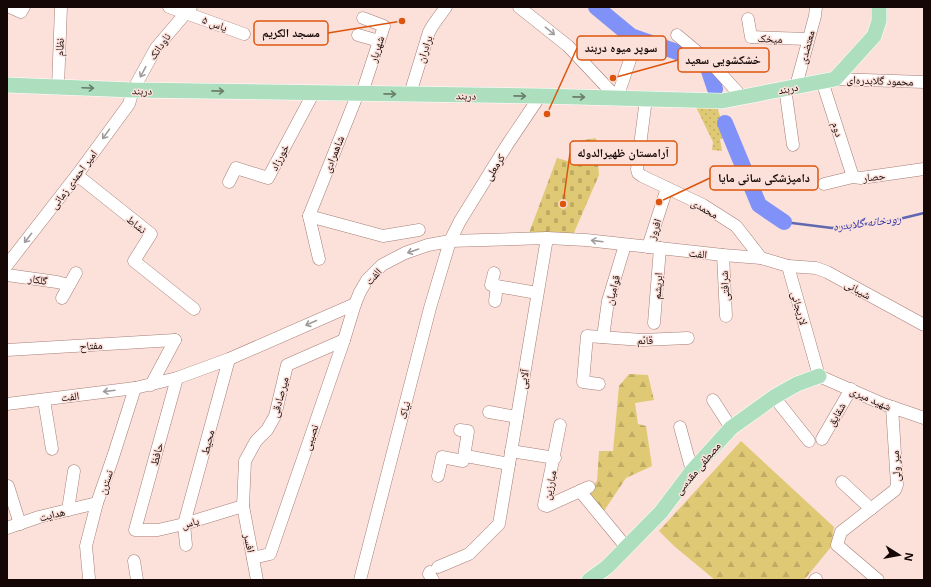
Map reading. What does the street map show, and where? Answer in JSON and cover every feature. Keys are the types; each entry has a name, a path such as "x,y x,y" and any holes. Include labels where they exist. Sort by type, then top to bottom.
{"main road":[{"path":"829,80 874,36 879,21 879,7"},
{"name":"دربند","path":"7,85 133,90 540,96 722,101 829,80"},
{"name":"مصطفی مقدسی","path":"590,580 607,567 662,512 692,471 731,428 774,397 797,384 819,376"}],"street":[{"path":"10,7 22,12 24,7"},
{"name":"نظام","path":"58,87 61,7"},
{"name":"یاس ۵","path":"169,7 188,10 244,34"},
{"name":"برادران","path":"410,94 429,32 446,7"},
{"path":"519,7 568,46 617,98 633,51"},
{"name":"معتضدی","path":"791,87 808,39 815,16 816,7"},
{"name":"ناودانک","path":"133,90 156,48 188,10"},
{"name":"شهریار","path":"360,93 384,26 363,18"},
{"name":"میخک","path":"748,19 751,37 808,39"},
{"path":"358,35 379,41"},
{"path":"677,35 713,64 742,97"},
{"name":"محمود گلابدره‌ای","path":"829,80 924,82"},
{"name":"دوم","path":"829,80 853,177"},
{"path":"791,87 792,145"},
{"name":"امیر احمدی زمانی","path":"7,265 129,104 133,90"},
{"name":"خورزاد","path":"229,182 236,168 268,178 314,92"},
{"name":"شاهمرادی","path":"309,216 360,93"},
{"name":"کرمعلی","path":"450,241 507,145 540,96"},
{"name":"محمدی","path":"646,99 637,169 638,173 703,206 736,226 761,258"},
{"name":"حصار","path":"824,184 853,177 861,178 924,169"},
{"name":"نشاط","path":"76,175 151,234 134,261 194,309"},
{"name":"افروز","path":"648,247 667,188"},
{"path":"319,260 309,216 383,236 419,230"},
{"name":"الفت","path":"7,404 151,385 177,378 229,359 355,304 360,292 368,280 382,265 405,253 428,245 450,241 547,238 586,240 761,258"},
{"name":"آلایی","path":"434,573 469,554 499,524 547,238"},
{"name":"نیاک","path":"360,580 430,308 450,241"},
{"name":"قوامیان","path":"603,337 608,301 625,245"},
{"name":"ابریشم","path":"654,323 660,248"},
{"name":"شرافتی","path":"722,255 726,316"},
{"path":"761,258 788,266"},
{"name":"شیبانی","path":"788,266 816,268 827,272 924,325"},
{"name":"لاریجانی","path":"788,266 819,376"},
{"path":"62,298 76,273"},
{"name":"گلکار","path":"7,275 58,282 69,285"},
{"path":"495,301 494,282 537,294"},
{"name":"نصیبی","path":"253,558 270,554 355,304"},
{"name":"قائم","path":"599,384 583,382 587,336 642,340 688,338"},
{"name":"مفتاح","path":"7,350 175,340 151,385"},
{"name":"میرصادقی","path":"243,506 245,461 256,442 267,430 275,416 287,365 344,340"},
{"name":"محیط","path":"184,524 229,359"},
{"name":"شهید میری","path":"819,376 892,407 924,418"},
{"name":"حافظ","path":"135,530 177,378"},
{"name":"نسترن","path":"89,578 86,546 97,503 135,388"},
{"name":"شقایق","path":"822,439 851,389"},
{"path":"774,397 809,441"},
{"path":"44,400 52,449"},
{"path":"713,400 731,428"},
{"name":"میر ولی","path":"878,580 837,545 841,532 896,490 897,485 892,407"},
{"path":"489,412 517,417"},
{"name":"مبارزین","path":"560,425 544,505 547,506 584,489 627,548"},
{"path":"680,427 692,471"},
{"path":"438,476 442,457 463,461 468,431 460,430"},
{"path":"511,451 554,458"},
{"path":"464,457 509,464"},
{"path":"68,510 74,471"},
{"path":"842,482 871,509"},
{"path":"8,486 20,524"},
{"name":"هدایت","path":"7,528 97,503"},
{"name":"یاس","path":"135,530 158,530 184,524 243,506"},
{"name":"افسر","path":"243,506 257,580"},
{"path":"184,524 186,545"},
{"path":"134,561 137,580"}],"green space":[{"path":"695,105 716,105 728,137 720,139 722,151 712,150 713,142"},
{"path":"596,138 599,175 573,235 529,233 557,158 571,162 578,141"},
{"path":"629,374 648,375 654,400 635,403 638,424 646,426 652,466 626,478 604,511 587,492 597,481 599,451 613,451 619,386"},
{"path":"741,441 834,527 831,547 804,580 715,580 674,546 659,531"}],"waterway":[{"name":"رودخانه گلابدره","path":"596,7 631,36 706,62 715,89"},
{"name":"رودخانه گلابدره","path":"725,123 759,205 784,222"},
{"name":"رودخانه گلابدره","path":"784,222 832,228 891,221 924,213"}],"place":[{"name":"مسجد الکریم","path":"402,21"},
{"name":"خشکشویی سعید","path":"613,78"},
{"name":"سوپر میوه دربند","path":"547,114"},
{"name":"دامپزشکی سانی مایا","path":"659,202"},
{"name":"آرامستان ظهیرالدوله","path":"563,204"}]}
